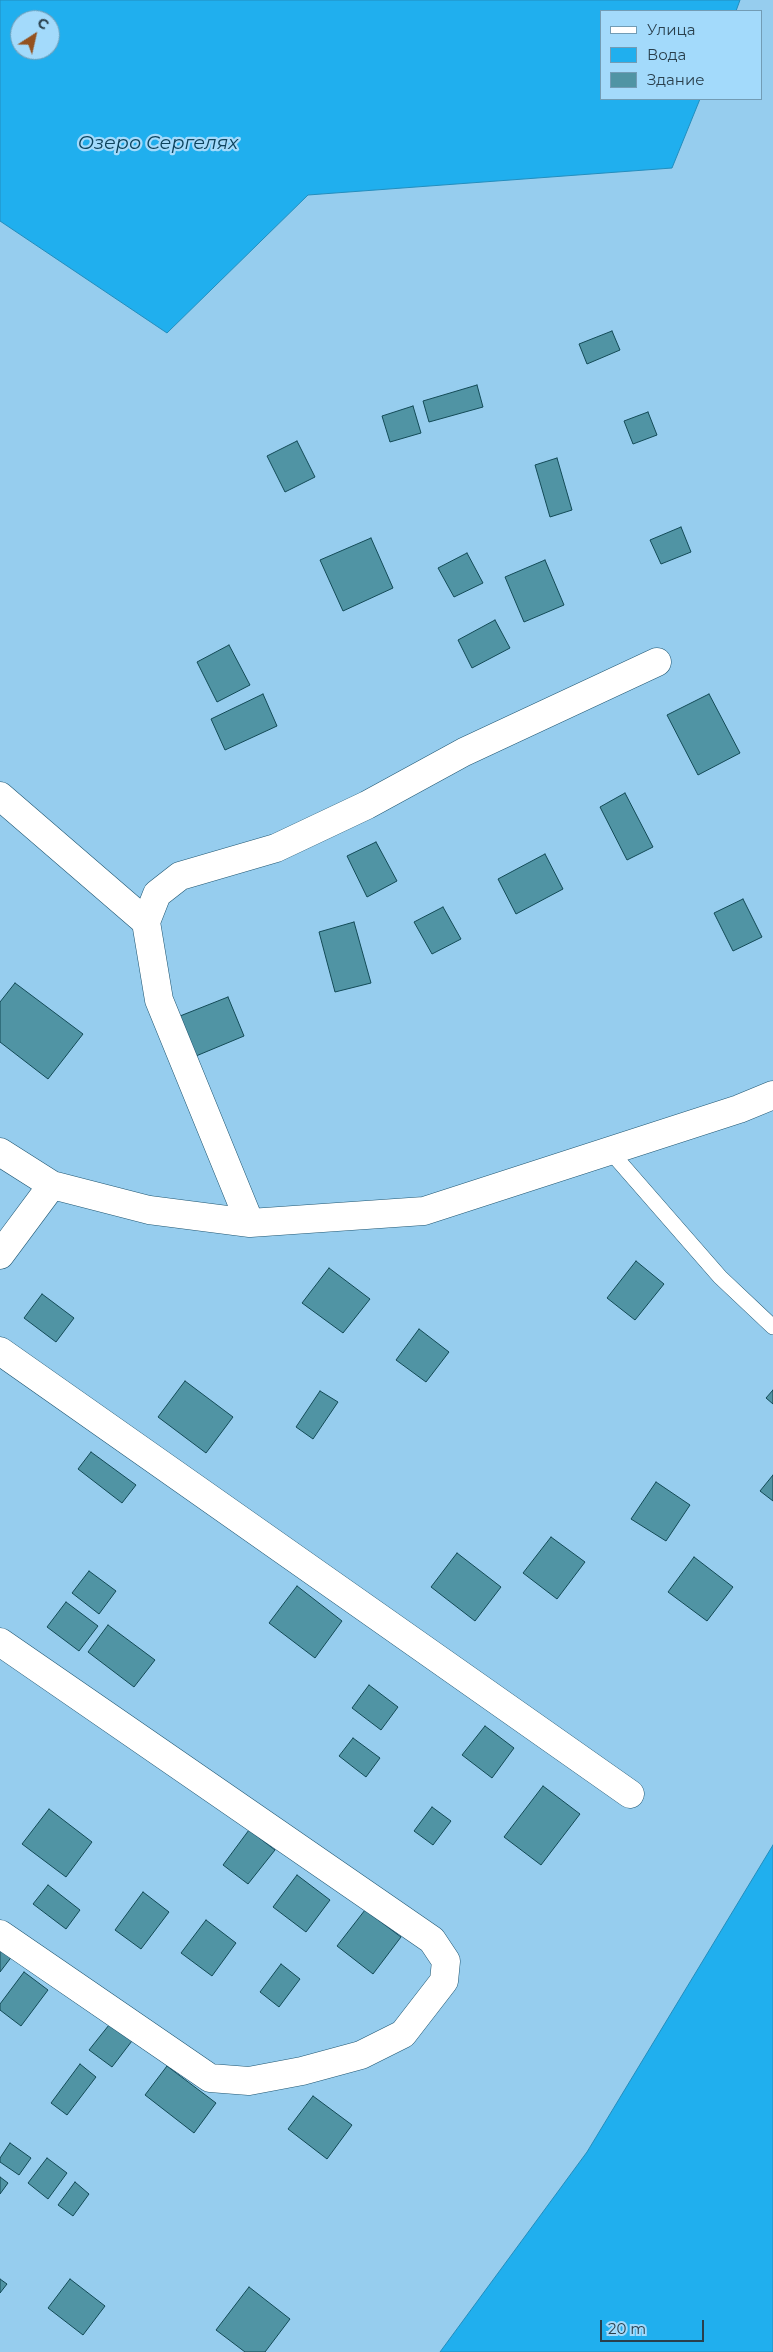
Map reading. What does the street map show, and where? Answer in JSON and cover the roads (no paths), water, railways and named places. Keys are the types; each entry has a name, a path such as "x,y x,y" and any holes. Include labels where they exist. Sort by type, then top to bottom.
{"street":[{"path":"250,1223 159,1000 146,922 157,894 180,876 276,848 367,804 464,752 657,662"},
{"path":"0,796 146,922"},
{"path":"0,1152 52,1185 148,1210 250,1223 424,1211 739,1109 773,1095"},
{"path":"0,1255 52,1185"},
{"path":"0,1351 630,1794"},
{"path":"0,1642 432,1940 446,1961 444,1981 404,2034 352,2057 249,2081 230,2080 210,2078 0,1934"}],"lane":[{"path":"610,1150 720,1277 773,1327"}],"water":[{"name":"Озеро Сергелях","path":"0,0 740,0 736,10 600,10 600,100 700,100 672,168 308,195 167,333 0,221"},
{"path":"773,1845 773,2352 440,2352 587,2152"}]}
